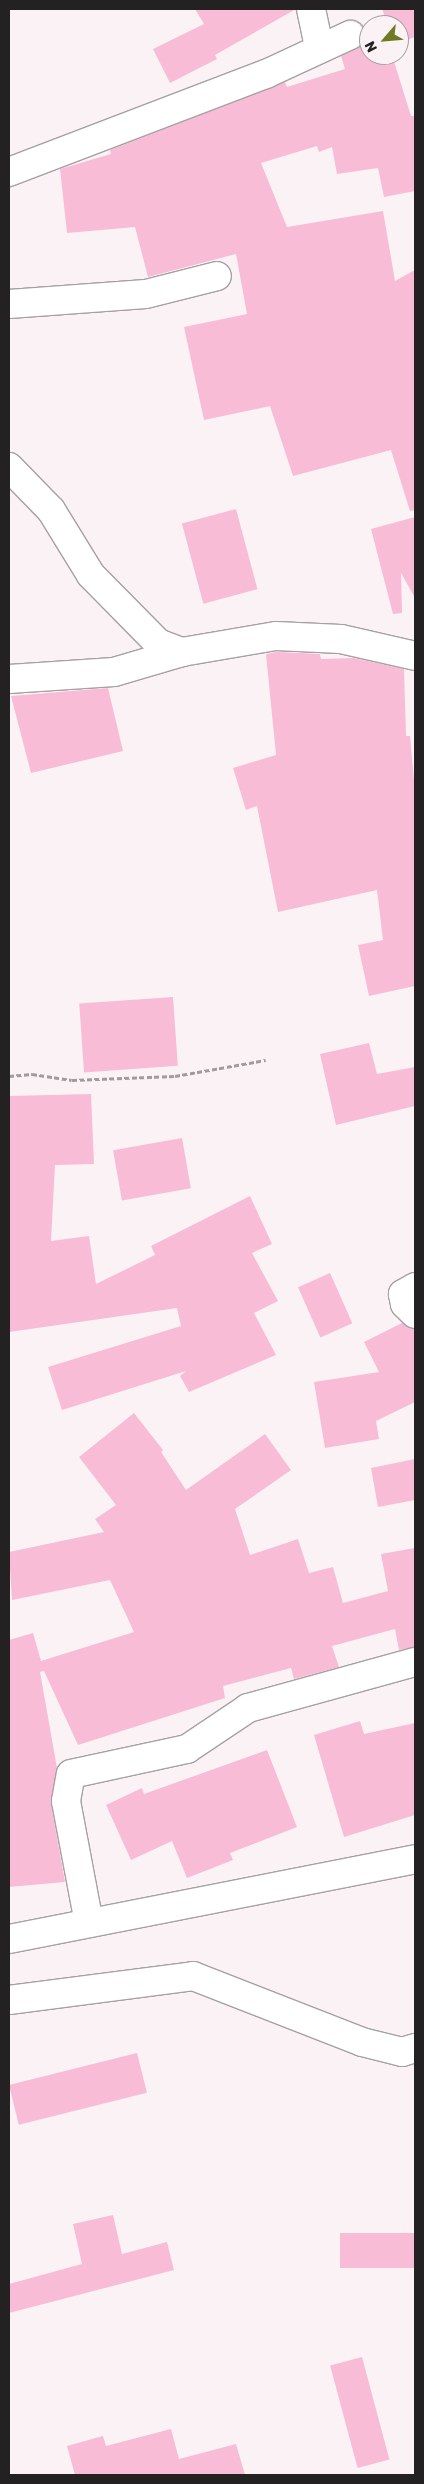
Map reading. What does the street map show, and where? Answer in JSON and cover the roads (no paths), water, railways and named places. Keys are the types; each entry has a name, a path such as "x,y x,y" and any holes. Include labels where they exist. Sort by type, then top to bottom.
{"street":[{"path":"311,9 318,47"},
{"path":"9,172 266,74 318,47 350,35"},
{"path":"9,304 146,294 217,276"},
{"path":"9,467 51,510 91,575 158,643 182,652"},
{"path":"9,679 114,672 182,652 276,636 341,639 415,656"},
{"path":"415,1287 403,1294 405,1304 415,1314"},
{"path":"89,1923 66,1801 71,1774 187,1749 248,1708 415,1662"},
{"path":"9,1939 415,1859"},
{"path":"9,2000 193,1976 362,2042 402,2052 415,2048"}]}
